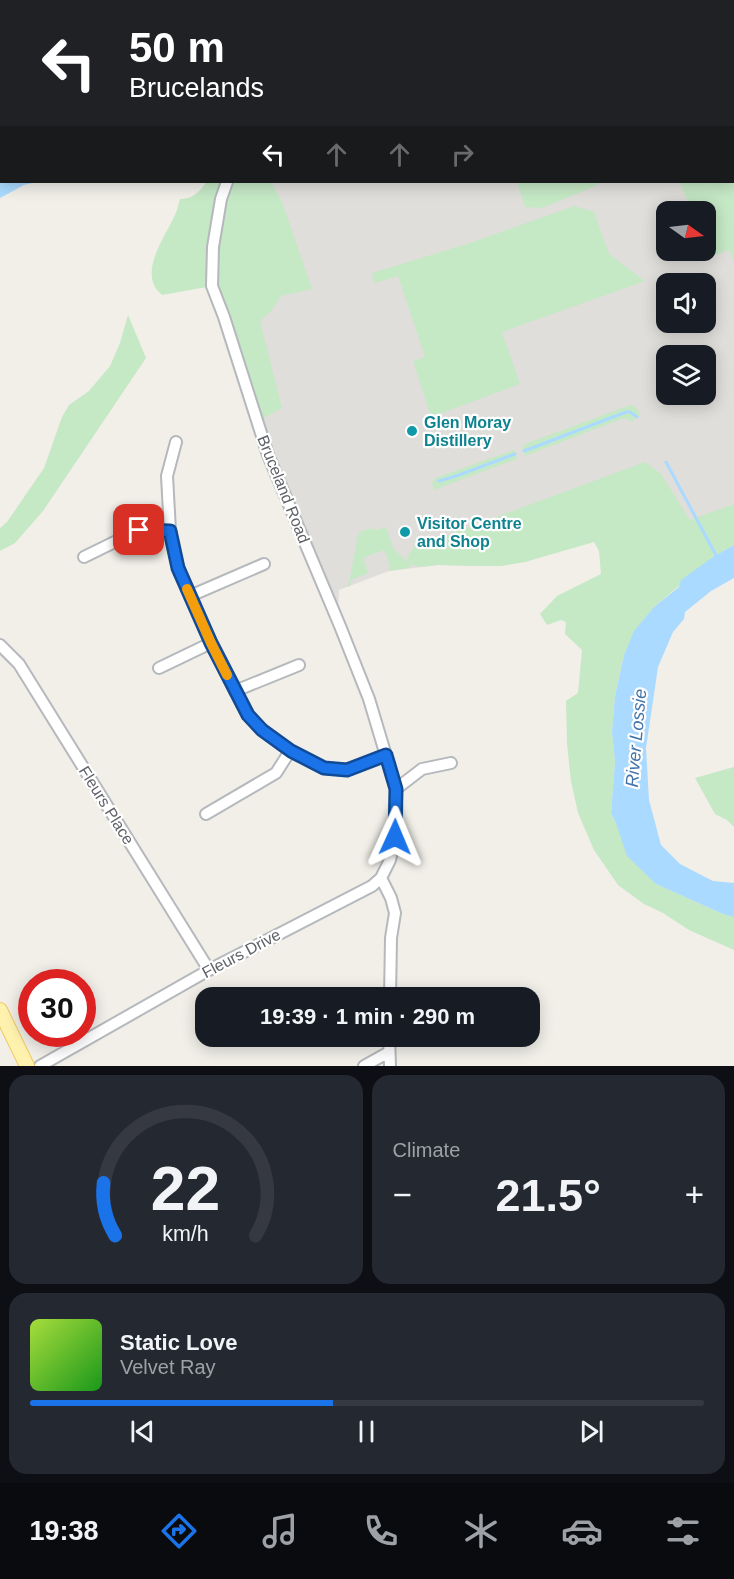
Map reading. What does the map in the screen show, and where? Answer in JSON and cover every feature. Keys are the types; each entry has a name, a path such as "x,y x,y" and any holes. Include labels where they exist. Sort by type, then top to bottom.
{"main road":[{"path":"0,1010 27,1066"}],"street":[{"name":"Bruceland Road","path":"226,183 213,247 212,286 268,455 369,699 396,789 395,837 390,860 381,879"},
{"path":"176,442 167,476 170,531 178,568 211,643 248,715 262,730 291,751 324,768 347,770 386,755"},
{"path":"84,557 139,530 170,531"},
{"path":"190,596 264,564"},
{"path":"159,668 211,643"},
{"name":"Fleurs Place","path":"0,645 19,664 209,970"},
{"path":"236,691 299,664"},
{"path":"206,814 276,773 291,751"},
{"path":"396,789 422,769 451,763"},
{"path":"381,879 391,898 395,914 391,938 390,987"},
{"name":"Fleurs Drive","path":"40,1066 209,970 372,886 381,879"},
{"path":"389,1047 390,1066"},
{"path":"364,1066 389,1052"}],"shaded area":[{"name":"Glen Moray Distillery","path":"232,183 734,183 734,529 706,544 679,504 525,562 481,566 438,565 389,571 339,590 338,613 268,455 224,317"}],"green space":[{"path":"272,183 282,202 312,289 281,296 271,311 260,321 282,408 262,419 212,286 162,295 155,287 152,277 155,256 175,215 180,199 194,195 205,184"},
{"path":"517,183 597,183 598,185 542,208 525,207"},
{"path":"680,183 734,183 734,262 729,250 716,255 716,201 687,201"},
{"path":"574,206 594,212 609,254 645,281 502,332 520,384 431,417 413,361 425,357 398,276 375,283 372,273 470,243"},
{"path":"128,315 146,358 43,511 15,543 0,551 0,528 7,522 44,468 62,417 69,405 89,391 110,366"},
{"path":"630,405 641,413 632,422 624,418 525,456 522,448 525,444"},
{"path":"514,450 517,459 434,490 432,483 435,478"},
{"path":"645,462 661,474 690,520 734,504 734,545 713,557 654,607 635,631 624,655 615,696 612,731 615,762 611,813 656,884 723,914 734,916 734,950 689,930 644,904 618,885 594,850 578,813 571,781 566,701 578,693 582,650 565,634 566,622 561,620 547,625 540,614 557,596 601,574 599,551 594,542 525,562 501,566 420,567 410,564 409,568 389,571 390,566 384,550 363,558 368,573 351,580 348,587 361,531 386,527 393,548 407,562 412,549 422,542 437,539"},
{"path":"734,767 734,827 727,820 715,814 695,778"}],"water":[{"path":"0,183 33,183 24,185 0,198"},
{"name":"River Lossie","path":"734,545 734,578 711,591 685,612 684,619 673,632 658,667 646,748 649,800 661,845 680,864 713,881 734,883 734,917 656,884 627,856 611,813 615,762 612,731 615,696 624,655 634,631 654,607 679,587 681,580"}],"waterway":[{"path":"524,451 626,412 637,417"},
{"path":"439,481 515,454"},
{"path":"666,462 718,559"}],"slow traffic":[{"path":"187,589 227,675"}],"place":[{"name":"Glen Moray Distillery","path":"412,431"},
{"name":"Visitor Centre and Shop","path":"405,532"}],"route":[{"path":"139,530 170,531 178,568 211,643 248,715 262,730 291,751 324,768 347,770 386,755 396,789 395,837"}]}
